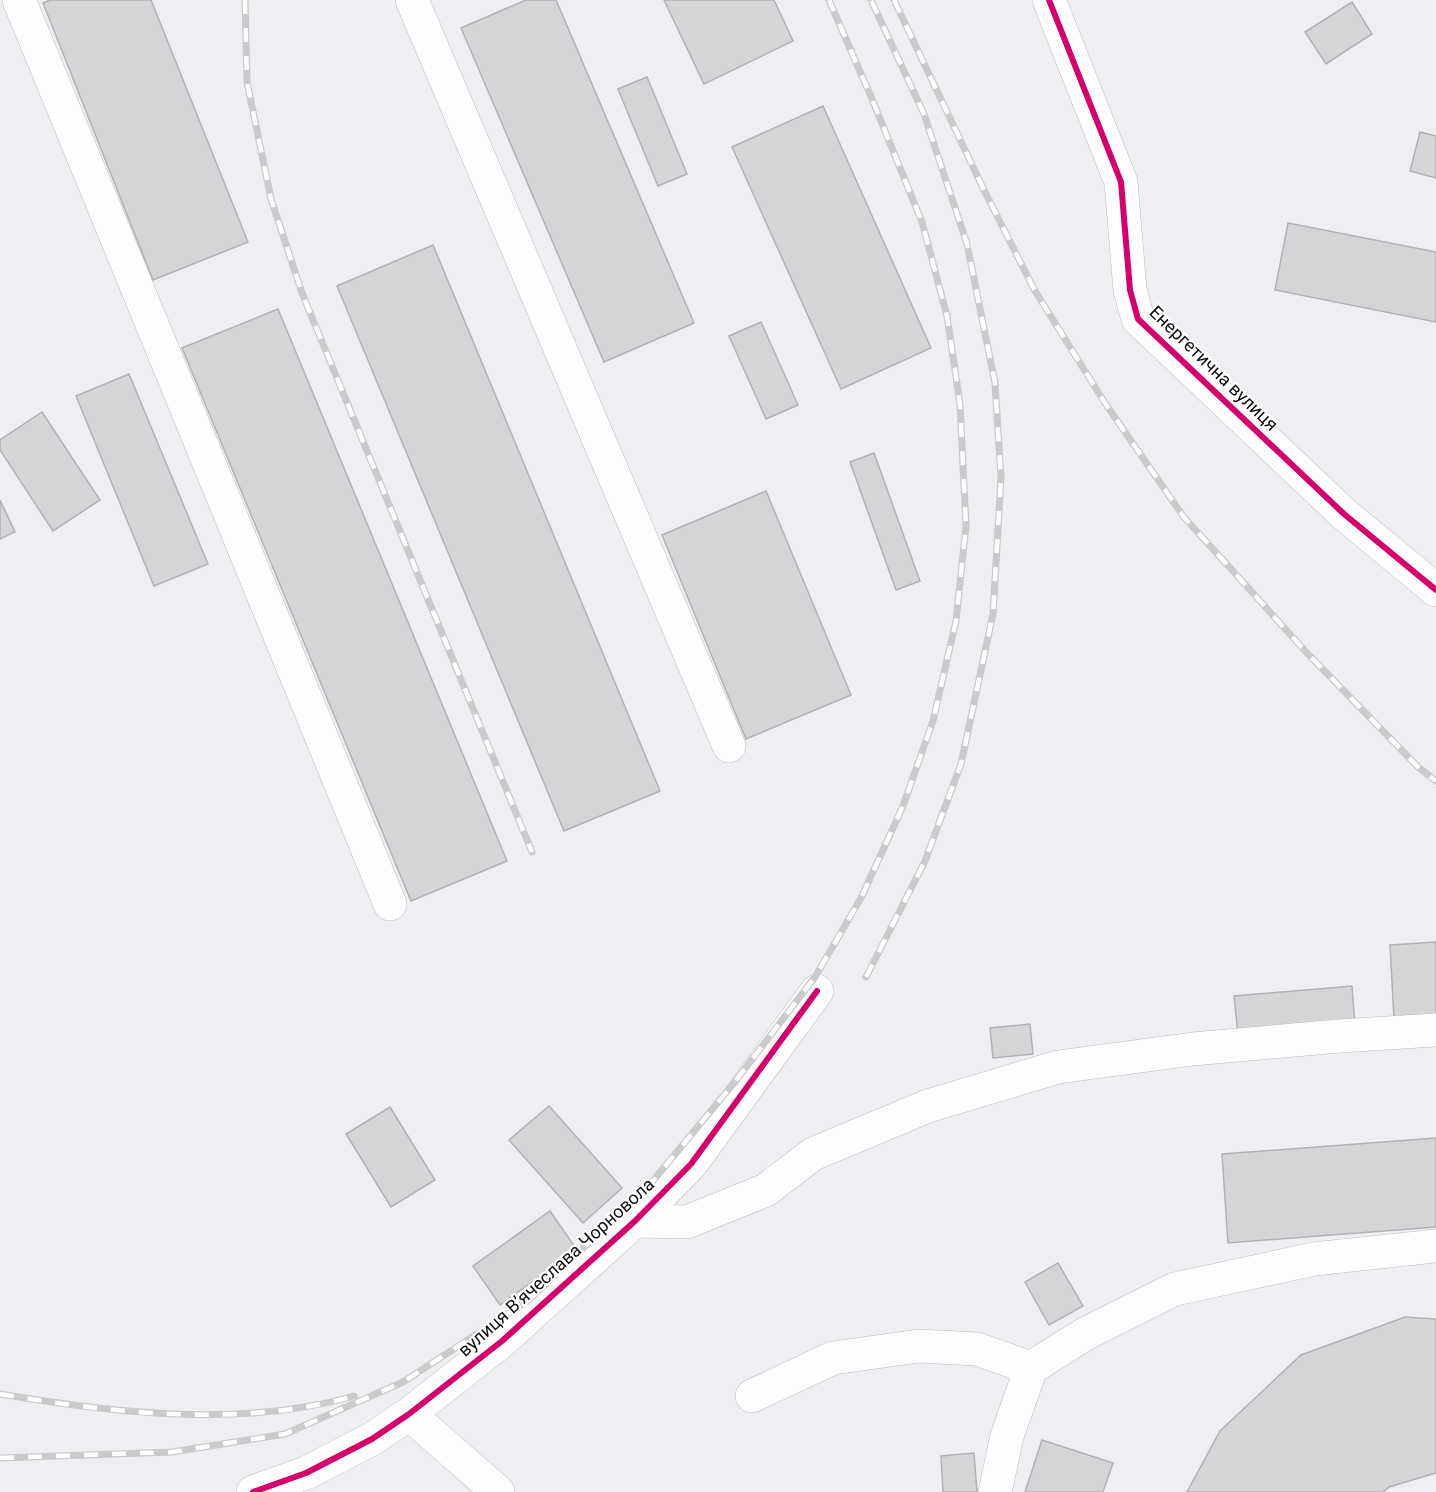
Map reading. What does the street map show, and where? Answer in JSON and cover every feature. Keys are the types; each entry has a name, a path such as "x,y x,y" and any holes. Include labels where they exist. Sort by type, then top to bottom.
{"street":[{"path":"19,0 390,904"},
{"path":"412,0 729,746"},
{"name":"Енергетична вулиця","path":"1049,0 1121,182 1130,290 1138,319 1344,514 1436,590"},
{"name":"вулиця Вʼячеслава Чорновола","path":"253,1492 306,1473 372,1439 409,1414 502,1341 635,1221 690,1164 817,991"},
{"path":"635,1221 687,1222 766,1190 813,1154 917,1111 1058,1067 1193,1049 1436,1030"},
{"path":"994,1492 1007,1436 1031,1368 1085,1334 1175,1289 1314,1259 1436,1246"},
{"path":"752,1396 833,1358 920,1346 977,1349 1031,1368"},
{"path":"409,1414 498,1492"}],"building":[{"path":"50,0 151,0 248,242 153,280 43,3"},
{"path":"526,0 556,0 694,323 604,362 461,28"},
{"path":"664,0 774,0 793,41 704,84"},
{"path":"1352,2 1372,34 1326,64 1305,32"},
{"path":"647,77 687,174 658,186 618,89"},
{"path":"823,106 931,348 841,389 732,147"},
{"path":"1420,132 1436,136 1436,178 1410,171"},
{"path":"1288,223 1436,252 1436,322 1275,290"},
{"path":"433,245 660,791 564,831 337,286"},
{"path":"278,309 507,861 411,901 182,348"},
{"path":"761,322 798,405 766,419 729,336"},
{"path":"129,374 208,564 154,586 76,396"},
{"path":"42,412 100,500 53,531 0,450 0,440"},
{"path":"874,453 920,581 896,590 850,462"},
{"path":"766,491 851,695 746,739 662,535"},
{"path":"0,500 15,532 0,539"},
{"path":"1436,942 1436,1017 1394,1019 1390,945"},
{"path":"1352,986 1355,1025 1238,1034 1234,996"},
{"path":"1030,1024 1033,1054 993,1058 990,1028"},
{"path":"549,1106 622,1188 583,1223 509,1140"},
{"path":"390,1107 435,1180 391,1207 346,1134"},
{"path":"1436,1138 1436,1227 1228,1243 1222,1154"},
{"path":"550,1211 577,1250 500,1305 473,1266"},
{"path":"1058,1263 1083,1306 1049,1325 1025,1282"},
{"path":"1405,1317 1436,1319 1436,1473 1389,1487 1383,1492 1187,1492 1220,1431 1301,1355"},
{"path":"1042,1440 1113,1463 1103,1492 1025,1492"},
{"path":"974,1453 977,1492 943,1492 941,1456"}],"railway":[{"path":"245,0 247,82 271,199 302,293 532,852"},
{"path":"0,1458 172,1452 285,1434 403,1382 529,1300 652,1182 734,1083 815,977 861,898 903,806 933,721 956,621 966,526 960,404 947,316 922,222 829,0"},
{"path":"866,977 925,861 961,764 993,614 1001,478 995,383 967,244 924,114 871,0"},
{"path":"894,0 983,188 1035,291 1105,403 1183,516 1307,653 1418,767 1436,781"},
{"path":"0,1394 87,1407 177,1414 267,1412 311,1406 354,1396"}],"cycle path":[{"path":"1049,0 1121,182 1130,290 1138,319 1344,514 1436,590"},
{"path":"253,1492 306,1473 372,1439 409,1414 502,1341 635,1221 691,1164 817,991"}]}
